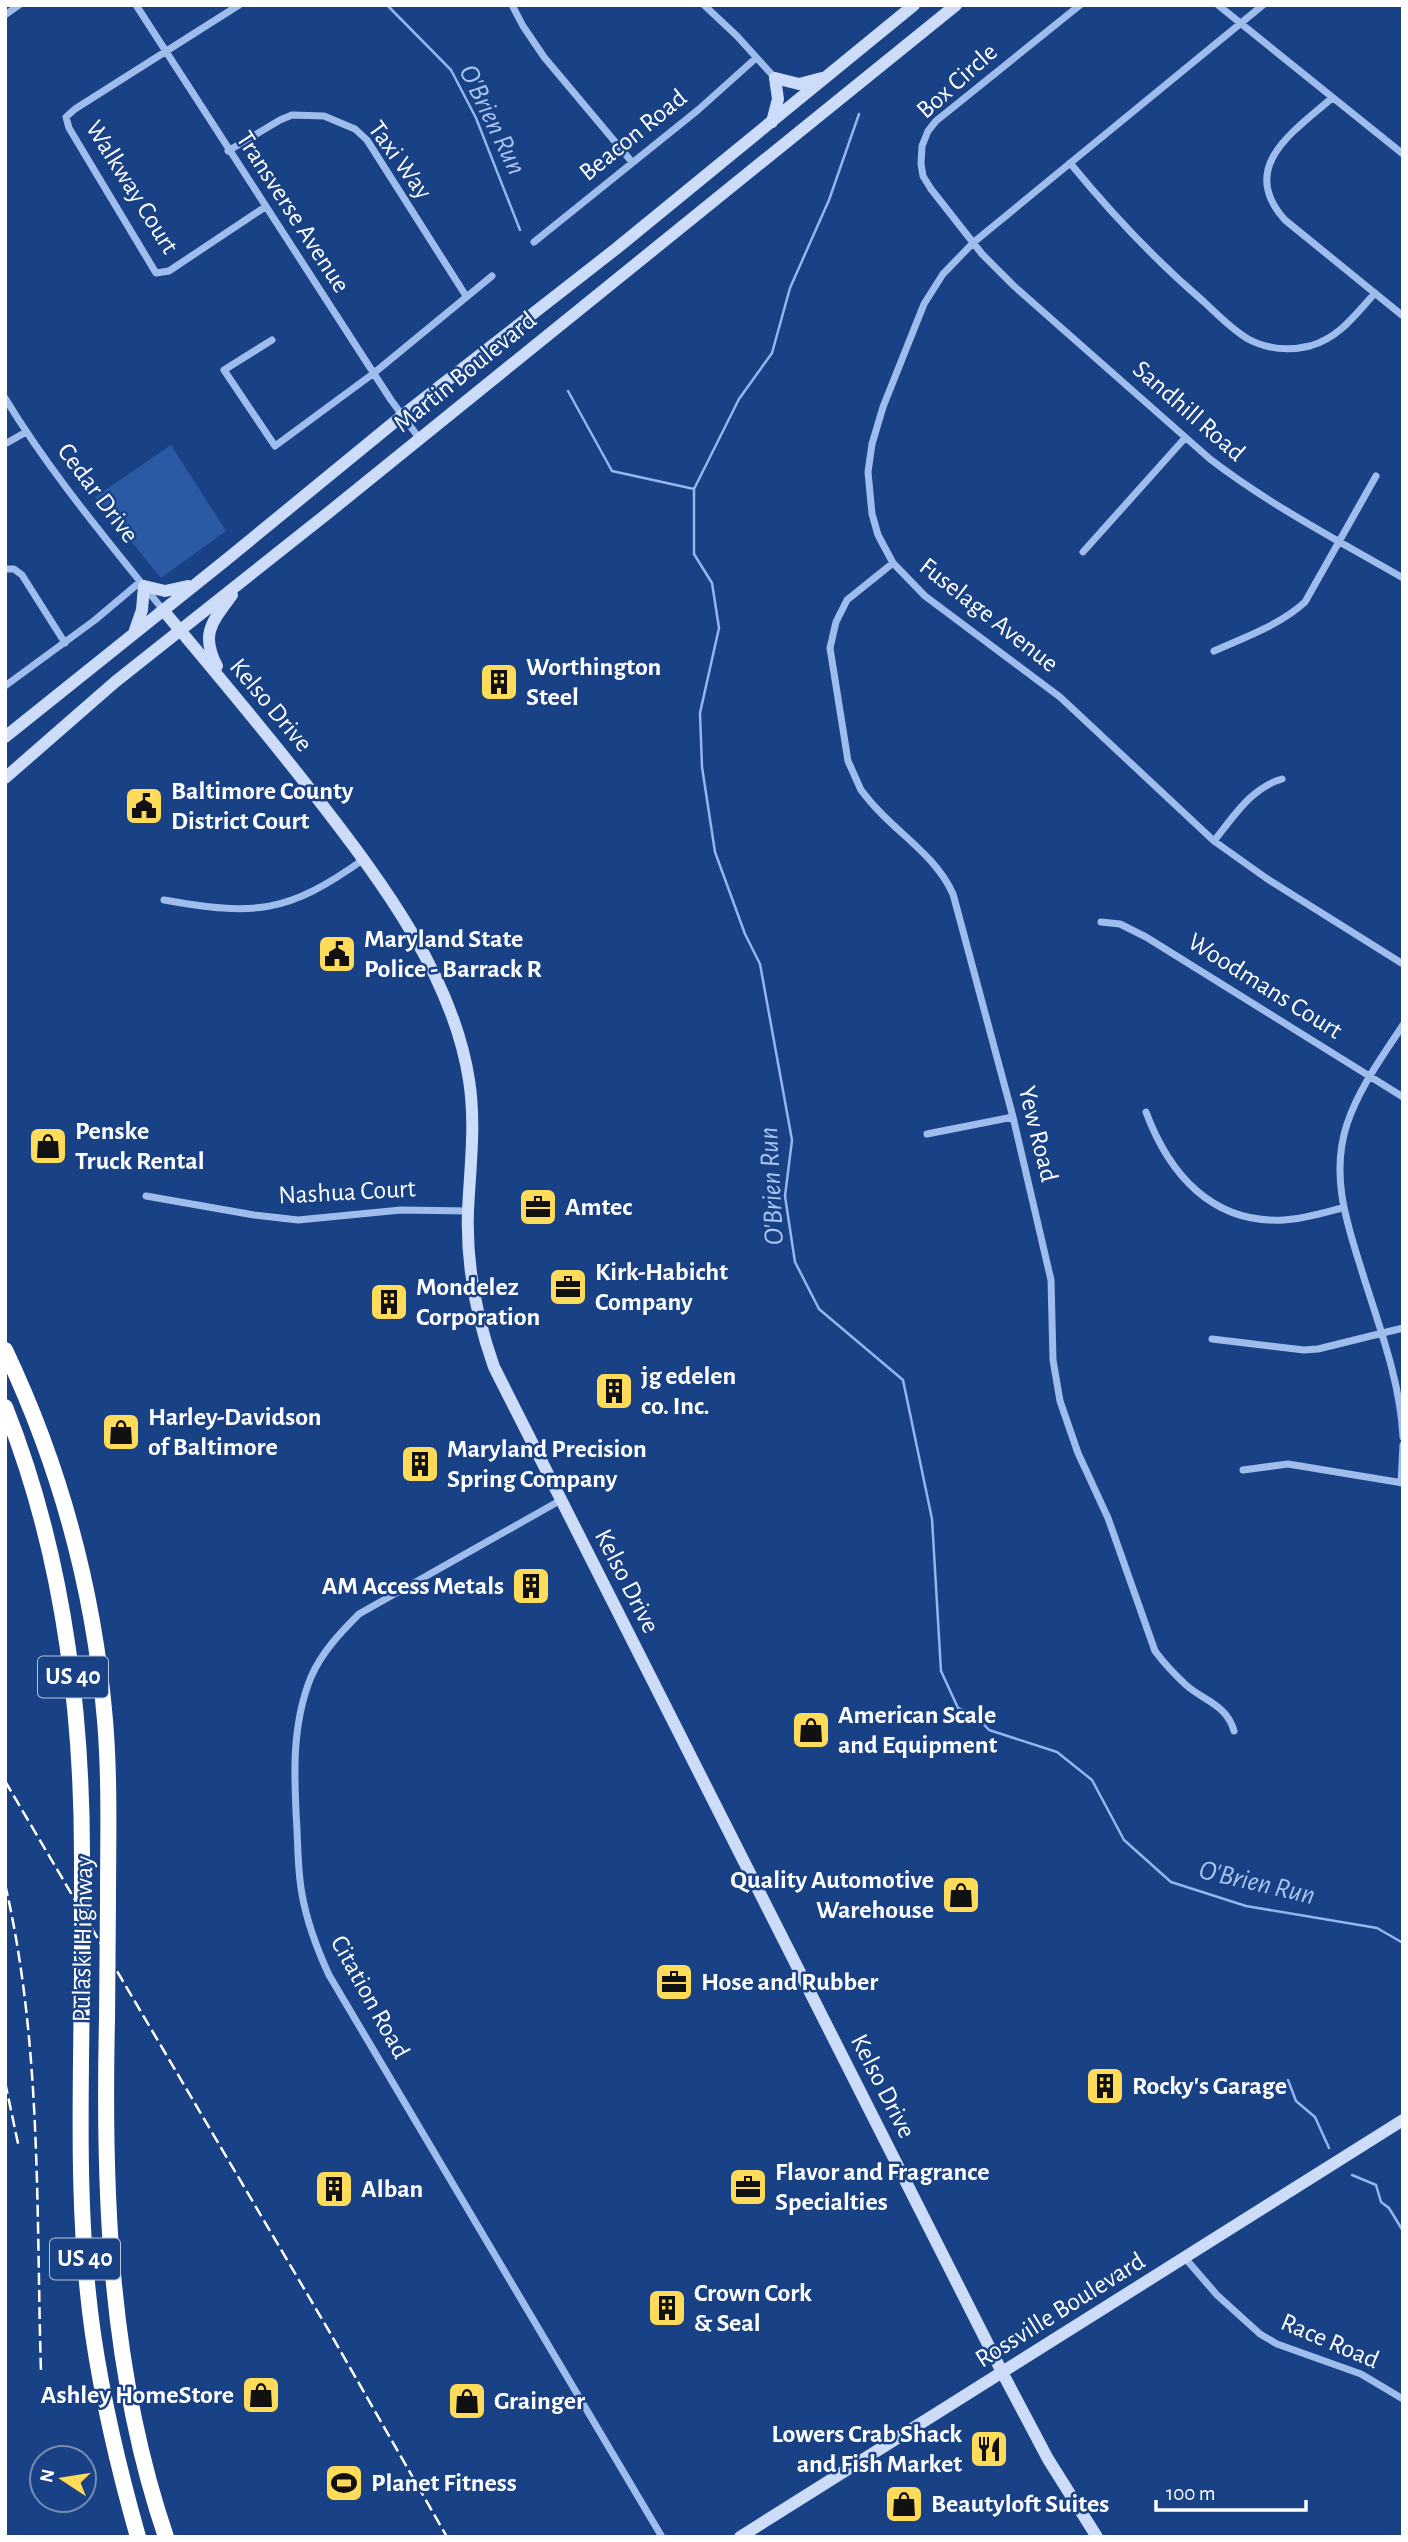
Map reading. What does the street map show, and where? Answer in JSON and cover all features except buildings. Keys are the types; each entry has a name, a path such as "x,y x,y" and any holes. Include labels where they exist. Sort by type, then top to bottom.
{"highway":[{"name":"Pulaski Highway","path":"5,1350 53,1469 81,1569 99,1667 107,1774 107,2206 116,2305 135,2420 166,2537"},
{"name":"Pulaski Highway","path":"5,1407 29,1472 52,1563 72,1670 81,1764 82,2173 87,2283 101,2381 138,2537"},
{"path":"5,1429 29,1472 53,1469"}],"main road":[{"name":"Martin Boulevard","path":"5,737 402,415 617,248 914,5"},
{"name":"Martin Boulevard","path":"5,778 114,682 956,5"},
{"path":"772,122 778,99 775,78 799,83 827,77"},
{"path":"134,633 142,610 142,584 165,591 183,588 199,581"},
{"path":"226,685 210,652 208,636 215,618 240,583"},
{"name":"Kelso Drive","path":"163,610 275,744 364,859 426,957 440,986 469,1078 473,1124 468,1211 470,1272 484,1339 508,1397 1002,2372 1048,2459 1097,2537"},
{"name":"Rossville Boulevard","path":"740,2537 1403,2120"}],"street":[{"path":"5,15 19,5"},
{"name":"Transverse Avenue","path":"136,5 228,151 419,438"},
{"path":"165,51 239,5"},
{"path":"512,5 544,57 632,162"},
{"path":"704,5 775,78"},
{"name":"Box Circle","path":"974,242 925,181 920,164 925,137 936,121 1080,5"},
{"path":"1218,5 1403,154"},
{"name":"Fuselage Avenue","path":"1263,5 1242,25 974,242 943,274 924,304 883,407 872,444 868,472 872,514 878,535 893,563 925,596 1060,697 1214,841 1266,878 1403,964"},
{"name":"Walkway Court","path":"165,51 66,117 69,128 156,273 169,271 265,207"},
{"name":"Beacon Road","path":"534,242 706,103 756,58"},
{"path":"1332,98 1276,150 1268,171 1267,191 1276,211 1285,220 1403,316"},
{"name":"Taxi Way","path":"228,151 292,115 324,116 355,129 367,140 382,162 466,296"},
{"path":"1070,163 1114,217 1155,259 1250,340 1282,349 1296,349 1321,342 1346,326 1375,293"},
{"name":"Sandhill Road","path":"974,242 992,265 1014,286 1185,438 1246,486 1298,519 1403,578"},
{"path":"272,340 224,370 275,446 374,373 492,276"},
{"name":"Cedar Drive","path":"5,398 26,432 89,519 163,610"},
{"path":"5,444 26,432"},
{"path":"1083,552 1185,438"},
{"path":"1214,651 1268,627 1296,610 1310,595 1376,476"},
{"name":"Yew Road","path":"893,563 847,600 832,635 831,659 849,761 860,790 875,808 931,860 948,881 958,909 1013,1117 1051,1280 1053,1360 1067,1424 1099,1495 1155,1650 1168,1668 1188,1687 1225,1711 1234,1731"},
{"path":"5,569 14,569 22,575 65,643"},
{"path":"5,686 142,584"},
{"path":"1214,841 1256,791 1267,783 1282,779"},
{"path":"164,900 205,908 279,906 322,887 364,859"},
{"name":"Woodmans Court","path":"1101,922 1120,924 1146,937 1403,1097"},
{"path":"1403,1025 1370,1076 1347,1124 1342,1146 1340,1181 1342,1208 1400,1406 1403,1437"},
{"path":"1146,1112 1154,1134 1183,1178 1194,1190 1216,1205 1269,1220 1304,1217 1342,1208"},
{"path":"927,1134 1013,1117"},
{"name":"Nashua Court","path":"146,1196 298,1220 401,1210 468,1211"},
{"path":"1212,1339 1304,1350 1329,1348 1403,1328"},
{"path":"1243,1469 1288,1464 1402,1483 1403,1445"},
{"name":"Citation Road","path":"561,1500 359,1614 322,1656 312,1676 298,1721 295,1777 299,1870 311,1932 329,1975 662,2537"},
{"name":"Race Road","path":"1185,2258 1217,2295 1260,2334 1277,2344 1361,2374 1403,2399"}],"shaded area":[{"path":"171,445 226,531 161,578 95,497"}],"waterway":[{"name":"O'Brien Run","path":"387,5 451,70 476,118 520,230"},
{"path":"694,489 739,399 772,353 790,288 829,200 859,114"},
{"name":"O'Brien Run","path":"568,391 612,471 694,489 694,554 712,583 719,628 700,713 702,767 715,852 745,934 760,964 792,1140 785,1196 795,1262 819,1309 903,1380 932,1519 941,1671 958,1708 975,1715 989,1730 1057,1752 1092,1780 1124,1840 1171,1882 1246,1906 1377,1928 1403,1943"},
{"path":"1288,2080 1296,2101 1315,2117 1329,2148"},
{"path":"1352,2175 1376,2185 1381,2202 1389,2208 1403,2231"}],"railway":[{"path":"5,1781 329,2331 447,2537"},
{"path":"5,1884 26,2005 31,2066 41,2372"},
{"path":"5,2082 19,2148"}],"place":[{"name":"Worthington Steel","path":"499,682"},
{"name":"Baltimore County District Court","path":"144,806"},
{"name":"Maryland State Police - Barrack R","path":"337,954"},
{"name":"Penske Truck Rental","path":"48,1146"},
{"name":"Amtec","path":"538,1207"},
{"name":"Kirk-Habicht Company","path":"568,1287"},
{"name":"Mondelez Corporation","path":"389,1302"},
{"name":"jg edelen co. Inc.","path":"614,1391"},
{"name":"Harley-Davidson of Baltimore","path":"121,1432"},
{"name":"Maryland Precision Spring Company","path":"420,1464"},
{"name":"AM Access Metals","path":"531,1586"},
{"name":"American Scale and Equipment","path":"811,1730"},
{"name":"Quality Automotive Warehouse","path":"961,1895"},
{"name":"Hose and Rubber","path":"674,1982"},
{"name":"Rocky's Garage","path":"1105,2086"},
{"name":"Flavor and Fragrance Specialties","path":"748,2187"},
{"name":"Alban","path":"334,2189"},
{"name":"Crown Cork & Seal","path":"667,2308"},
{"name":"Ashley HomeStore","path":"261,2395"},
{"name":"Grainger","path":"467,2401"},
{"name":"Lowers Crab Shack and Fish Market","path":"989,2449"},
{"name":"Planet Fitness","path":"344,2483"},
{"name":"Beautyloft Suites","path":"904,2504"}]}
